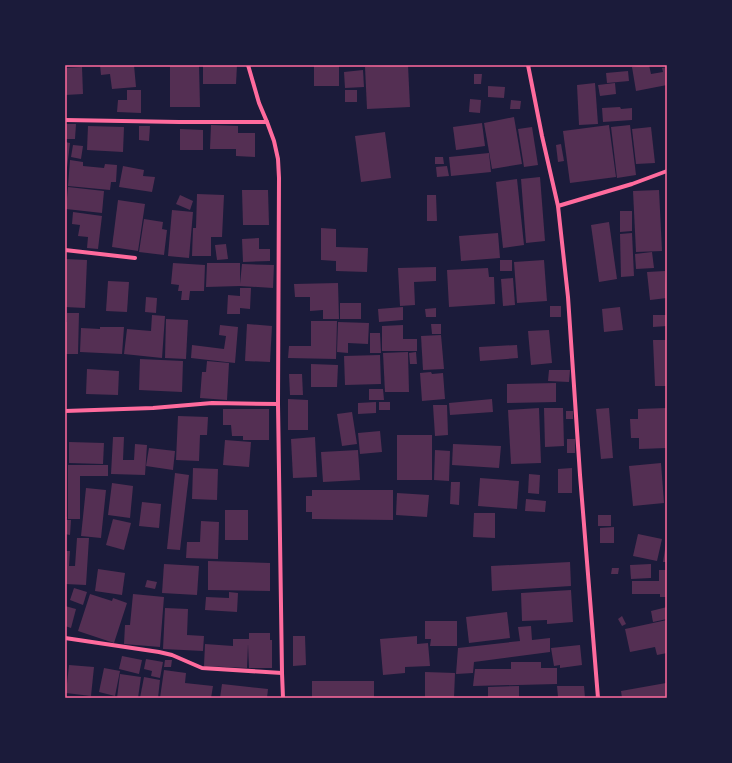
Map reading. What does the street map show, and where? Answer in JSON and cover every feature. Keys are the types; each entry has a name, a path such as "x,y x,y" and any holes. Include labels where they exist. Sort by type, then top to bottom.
{"street":[{"path":"248,65 252,82 267,122 278,159 278,404 283,698"},
{"path":"528,65 558,206 568,297 580,475 598,698"},
{"path":"65,120 267,122"},
{"path":"558,206 632,184 667,171"},
{"path":"65,250 135,258"},
{"path":"65,411 153,408 212,403 278,404"},
{"path":"65,638 159,652 172,655 202,668 282,673"}],"building":[{"path":"100,65 134,65 136,87 112,89 110,74 101,75"},
{"path":"170,65 199,65 200,107 170,107"},
{"path":"203,65 237,65 236,84 203,84"},
{"path":"314,65 339,65 339,86 314,86"},
{"path":"408,65 410,107 367,109 365,67"},
{"path":"649,65 651,74 663,72 662,68 667,67 667,85 636,91 632,67"},
{"path":"82,67 83,94 65,95 65,68"},
{"path":"363,70 364,87 345,88 344,72"},
{"path":"628,71 629,81 607,83 606,73"},
{"path":"474,74 482,74 481,84 474,84"},
{"path":"595,83 598,124 579,125 577,85"},
{"path":"615,83 616,94 600,96 598,85"},
{"path":"488,86 505,87 504,98 488,97"},
{"path":"127,90 141,90 141,113 117,112 118,100 127,100"},
{"path":"345,90 357,90 357,102 345,102"},
{"path":"470,99 481,100 480,113 469,112"},
{"path":"511,100 521,101 520,109 510,109"},
{"path":"620,107 621,109 632,108 632,120 603,122 602,108"},
{"path":"514,117 522,164 492,169 484,123"},
{"path":"482,123 485,146 456,150 453,127"},
{"path":"65,124 76,124 75,139 65,139"},
{"path":"211,125 238,126 238,133 255,133 255,157 236,156 236,149 210,149"},
{"path":"609,125 616,177 570,183 563,131"},
{"path":"630,125 636,175 617,178 611,127"},
{"path":"88,126 124,127 123,152 87,150"},
{"path":"139,126 150,126 149,141 139,140"},
{"path":"532,127 538,165 524,167 518,129"},
{"path":"651,127 655,163 636,164 632,129"},
{"path":"180,129 203,130 203,150 180,150"},
{"path":"385,132 391,178 361,182 355,136"},
{"path":"65,142 70,143 66,176 65,176"},
{"path":"561,144 564,161 558,162 556,145"},
{"path":"73,145 83,146 81,159 71,157"},
{"path":"489,153 491,172 451,176 449,157"},
{"path":"435,157 443,157 444,164 435,164"},
{"path":"70,160 83,162 83,166 104,168 105,164 117,165 116,182 111,182 110,190 68,186"},
{"path":"123,166 144,170 143,176 155,177 152,192 119,187"},
{"path":"447,166 449,176 437,177 436,167"},
{"path":"540,177 545,241 526,243 521,179"},
{"path":"517,179 524,245 503,248 496,182"},
{"path":"68,187 104,191 102,213 66,209"},
{"path":"242,190 268,190 269,225 243,225"},
{"path":"659,190 662,251 636,252 633,191"},
{"path":"197,194 224,195 222,237 211,237 211,256 192,256 193,228 196,228"},
{"path":"180,195 193,201 190,210 176,204"},
{"path":"427,195 436,195 437,221 427,221"},
{"path":"118,200 145,204 138,251 112,247"},
{"path":"172,210 193,212 189,258 168,256"},
{"path":"620,211 632,211 632,231 620,232"},
{"path":"73,212 102,216 98,249 87,248 88,237 78,236 80,225 72,224"},
{"path":"144,219 163,222 162,229 167,230 164,255 139,252"},
{"path":"609,222 617,279 599,282 591,225"},
{"path":"321,228 336,229 336,247 368,248 367,272 336,271 336,261 321,260"},
{"path":"498,233 500,258 461,261 459,236"},
{"path":"632,233 634,276 621,277 620,234"},
{"path":"259,238 259,249 270,249 270,261 243,262 242,239"},
{"path":"226,244 228,259 217,260 215,245"},
{"path":"652,252 654,268 636,269 635,254"},
{"path":"65,259 87,260 85,308 65,307"},
{"path":"500,260 512,260 512,271 500,271"},
{"path":"544,260 547,301 517,303 514,262"},
{"path":"173,263 205,265 204,291 190,291 189,300 181,300 182,291 178,291 179,285 171,284"},
{"path":"207,263 240,263 240,284 242,264 274,265 273,288 240,286 206,287"},
{"path":"436,267 436,281 414,282 415,305 400,306 398,268"},
{"path":"488,268 489,277 494,277 495,304 449,307 447,270"},
{"path":"665,271 667,298 650,300 647,272"},
{"path":"513,278 515,305 503,306 501,279"},
{"path":"108,281 129,282 127,312 106,311"},
{"path":"338,283 339,319 323,319 323,310 310,311 310,297 295,297 294,284"},
{"path":"240,288 251,288 250,309 240,308 240,314 227,314 228,295 240,296"},
{"path":"146,297 157,298 156,313 145,312"},
{"path":"340,303 361,303 361,319 340,319"},
{"path":"550,306 561,306 561,317 550,317"},
{"path":"403,307 403,320 379,322 378,309"},
{"path":"620,307 623,330 604,332 602,309"},
{"path":"436,308 436,317 426,317 425,309"},
{"path":"67,313 79,313 78,354 65,354 65,322 67,322"},
{"path":"152,315 165,316 162,358 124,354 127,329 151,331"},
{"path":"653,315 667,315 667,326 653,327"},
{"path":"166,319 188,320 186,359 165,358"},
{"path":"311,321 337,321 336,359 288,358 289,346 311,346"},
{"path":"338,322 369,323 368,344 348,343 348,353 337,352"},
{"path":"247,324 272,326 270,362 245,361"},
{"path":"431,324 441,324 441,334 432,334"},
{"path":"220,325 238,327 235,363 191,358 192,345 224,349 226,336 219,335"},
{"path":"403,325 403,339 417,339 417,351 382,351 382,326"},
{"path":"100,327 124,327 122,354 80,352 81,328 100,329"},
{"path":"549,330 552,363 531,365 528,331"},
{"path":"370,333 380,333 381,353 370,353"},
{"path":"441,335 444,369 423,370 421,336"},
{"path":"653,340 667,340 667,386 655,386"},
{"path":"517,345 518,358 480,361 479,347"},
{"path":"408,352 409,392 385,392 383,353"},
{"path":"416,352 417,364 410,364 409,353"},
{"path":"380,355 381,384 345,385 344,356"},
{"path":"140,359 183,361 182,392 139,390"},
{"path":"207,361 229,363 227,400 200,398 202,372 206,372"},
{"path":"311,364 338,365 337,387 311,387"},
{"path":"87,369 119,371 118,395 86,394"},
{"path":"549,370 570,370 569,382 548,381"},
{"path":"431,372 432,374 443,373 445,399 422,401 420,373"},
{"path":"289,374 302,374 303,395 290,395"},
{"path":"556,383 556,402 507,403 507,384"},
{"path":"369,389 383,389 384,400 369,400"},
{"path":"288,399 308,400 308,430 288,430"},
{"path":"492,399 493,412 450,415 449,403"},
{"path":"376,402 376,413 358,414 358,403"},
{"path":"379,402 390,402 390,410 379,410"},
{"path":"433,405 447,405 448,435 435,436"},
{"path":"539,408 541,463 511,464 508,410"},
{"path":"544,408 563,408 564,446 545,447"},
{"path":"609,408 613,458 601,459 596,409"},
{"path":"667,408 667,448 639,449 639,438 631,438 630,419 638,419 638,409"},
{"path":"223,409 269,409 269,440 243,440 243,436 232,436 231,425 223,425"},
{"path":"566,411 573,411 573,419 566,419"},
{"path":"352,412 357,444 342,446 337,414"},
{"path":"178,416 208,417 207,435 200,435 199,461 176,460"},
{"path":"380,431 382,452 360,454 358,433"},
{"path":"397,435 432,435 432,480 397,480"},
{"path":"113,437 124,437 123,460 134,460 135,444 147,445 145,475 111,474"},
{"path":"315,437 317,477 293,478 291,439"},
{"path":"567,439 575,439 575,453 567,453"},
{"path":"225,440 251,442 249,467 223,465"},
{"path":"69,442 104,443 103,464 69,463"},
{"path":"453,444 501,446 499,468 452,465"},
{"path":"149,448 175,451 173,470 146,466"},
{"path":"358,450 360,480 323,482 321,452"},
{"path":"435,450 450,451 449,481 434,480"},
{"path":"661,463 664,503 633,506 629,466"},
{"path":"68,465 108,465 108,476 80,476 80,519 68,519"},
{"path":"193,468 218,469 217,500 192,499"},
{"path":"572,468 572,493 558,493 558,469"},
{"path":"175,473 189,475 180,550 167,549"},
{"path":"529,474 540,475 539,494 528,493"},
{"path":"480,478 519,481 517,509 478,506"},
{"path":"451,482 460,482 459,505 450,504"},
{"path":"112,483 133,486 130,518 108,515"},
{"path":"86,488 106,490 101,538 81,536"},
{"path":"312,490 393,490 393,520 312,519 312,512 306,512 306,496 312,496"},
{"path":"397,493 429,495 427,517 396,515"},
{"path":"526,499 546,501 545,512 525,511"},
{"path":"142,502 161,504 159,528 139,526"},
{"path":"225,510 248,510 248,540 225,540"},
{"path":"474,513 495,513 495,538 473,537"},
{"path":"598,515 611,515 611,526 598,526"},
{"path":"65,517 67,517 66,520 71,520 70,535 65,534"},
{"path":"113,519 131,523 124,550 106,545"},
{"path":"201,521 219,522 218,559 186,558 187,542 200,542"},
{"path":"614,527 614,543 600,543 600,528"},
{"path":"638,534 662,539 657,561 633,556"},
{"path":"77,538 89,538 86,585 65,584 65,551 70,551 69,566 75,566"},
{"path":"666,543 667,562 663,562"},
{"path":"208,561 270,563 270,591 208,590"},
{"path":"570,562 571,586 492,591 491,566"},
{"path":"164,564 199,566 197,595 162,593"},
{"path":"651,564 651,578 631,579 630,565"},
{"path":"612,568 619,568 618,574 611,574"},
{"path":"98,569 125,573 122,595 95,591"},
{"path":"659,570 667,570 667,597 660,597 660,594 632,594 632,581 659,581"},
{"path":"147,580 157,582 155,589 145,587"},
{"path":"74,588 87,592 83,605 70,600"},
{"path":"571,590 573,622 547,624 547,620 522,621 521,593"},
{"path":"229,592 238,593 237,612 205,610 206,597 229,598"},
{"path":"90,594 112,601 113,598 127,603 114,643 78,631"},
{"path":"133,594 164,597 160,647 124,644 125,625 130,625"},
{"path":"65,606 76,609 71,628 65,626"},
{"path":"667,607 667,619 653,622 651,611"},
{"path":"165,608 188,609 187,635 204,636 203,651 163,649"},
{"path":"507,612 510,638 469,643 466,617"},
{"path":"622,616 626,624 622,626 618,619"},
{"path":"667,620 667,653 657,655 655,647 630,652 625,629"},
{"path":"425,621 457,621 457,646 430,646 431,639 425,639"},
{"path":"531,626 532,640 550,638 550,652 474,662 473,673 456,674 458,648 520,641 518,627"},
{"path":"249,633 270,633 270,640 272,640 272,668 249,668 248,644 247,668 204,666 205,644 233,646 233,639 249,639"},
{"path":"293,636 305,636 306,665 293,666"},
{"path":"417,636 417,644 428,643 430,666 405,667 405,673 383,675 380,639"},
{"path":"580,645 582,665 560,668 560,665 554,666 551,648"},
{"path":"122,656 142,660 139,674 119,669"},
{"path":"146,659 163,662 160,678 151,676 152,671 144,669"},
{"path":"165,660 172,660 171,667 164,667"},
{"path":"511,662 541,662 541,668 557,668 557,684 473,686 475,669 511,669"},
{"path":"69,665 94,667 91,696 66,693"},
{"path":"104,668 120,671 115,696 99,692"},
{"path":"164,670 186,673 185,683 213,686 211,698 160,698"},
{"path":"425,672 455,673 454,698 425,698"},
{"path":"120,674 141,677 138,698 117,698"},
{"path":"144,677 160,680 158,698 140,698"},
{"path":"312,681 374,681 374,698 312,698"},
{"path":"666,683 667,696 657,698 622,698 621,691"},
{"path":"222,684 268,689 267,698 220,698"},
{"path":"519,686 519,698 488,698 488,687"},
{"path":"557,686 584,686 585,698 558,697"}]}
